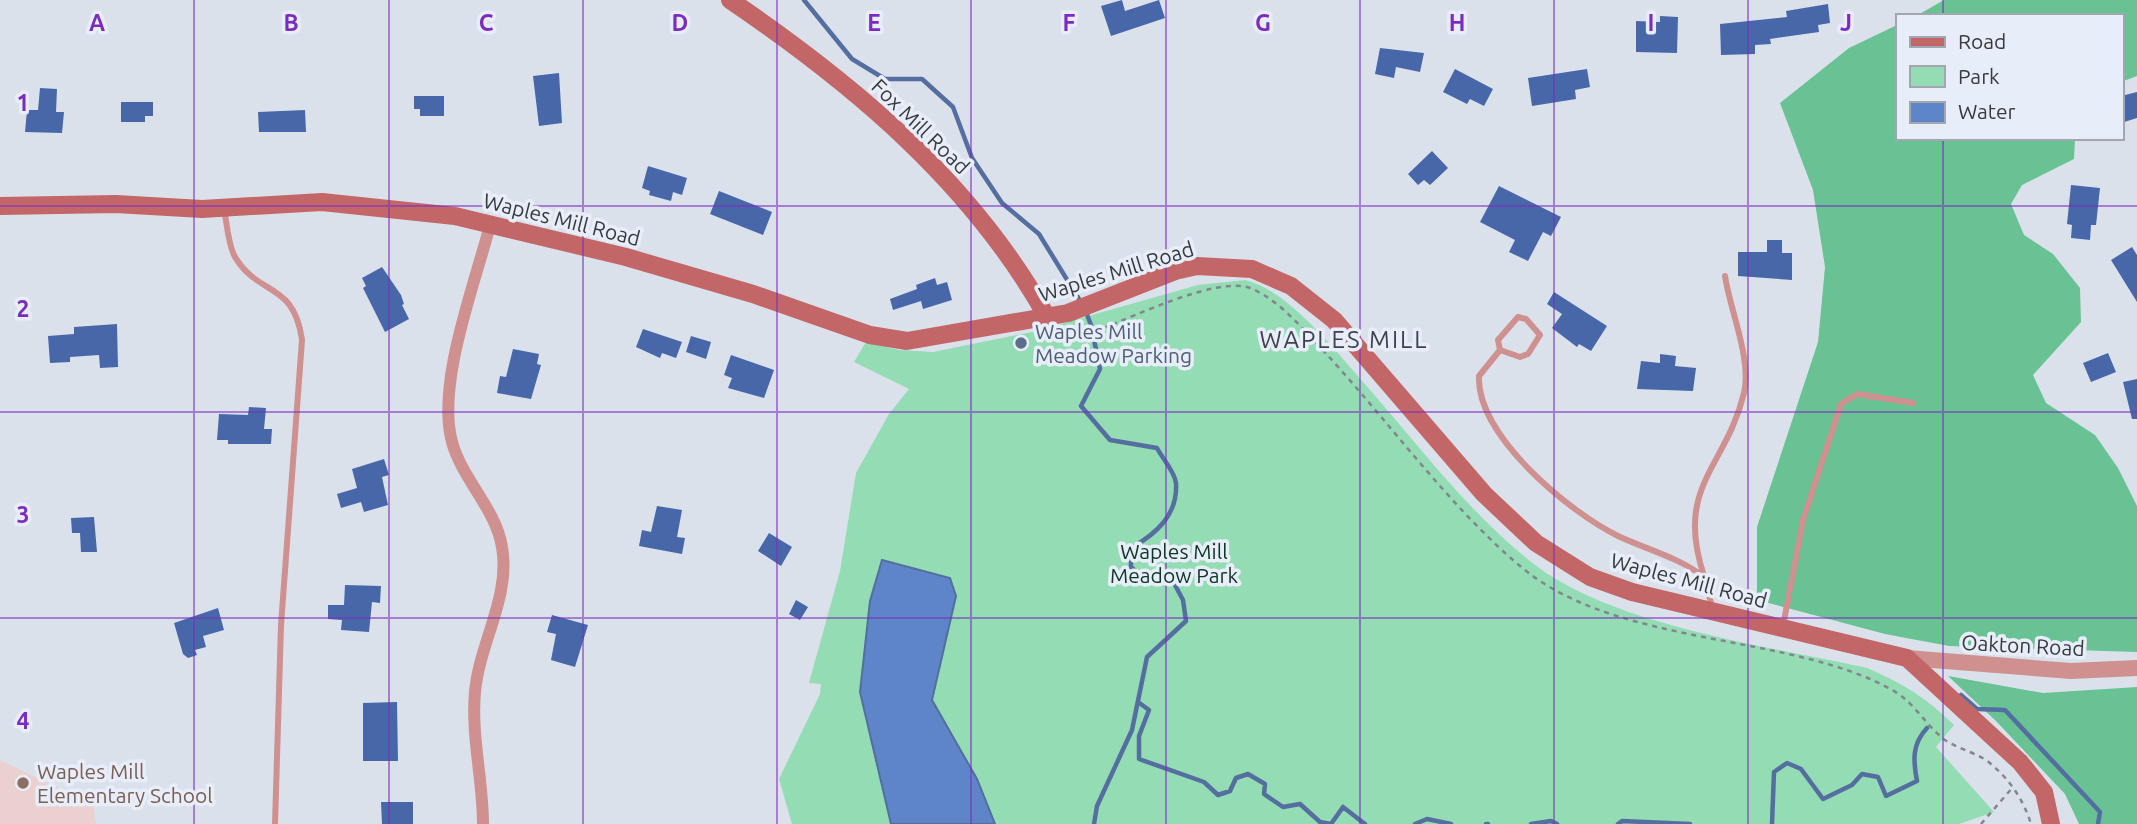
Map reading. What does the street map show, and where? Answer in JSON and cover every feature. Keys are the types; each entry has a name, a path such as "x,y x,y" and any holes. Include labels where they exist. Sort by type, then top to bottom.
{"main road":[{"name":"Fox Mill Road","path":"730,0 825,69 923,154 997,240 1046,317"},
{"name":"Waples Mill Road","path":"0,206 223,207 322,202 419,211 626,257 752,294 886,339 931,339 1068,313 1175,271 1197,266 1242,267 1276,278 1304,295 1334,320 1484,494 1536,543 1571,566 1611,585 1907,658 2020,762 2044,792 2051,824"}],"street":[{"path":"483,824 475,692 487,635 501,589 502,547 490,516 457,454 447,418 450,377 490,225"},
{"name":"Oakton Road","path":"1907,658 2058,671 2137,668"}],"lane":[{"path":"223,207 234,256 250,276 289,301 300,323 302,340 281,625 275,824"},
{"path":"1714,612 1713,598 1704,578 1694,541 1695,510 1708,470 1735,419 1746,381 1725,276"},
{"path":"1518,317 1526,319 1540,335 1528,354 1520,357 1500,350 1498,340 1518,317"},
{"path":"1500,350 1479,376 1480,394 1489,418 1522,460 1583,515 1617,536 1677,559 1704,578"},
{"path":"1783,628 1803,520 1840,404 1857,394 1913,403"}],"path":[{"path":"1103,328 1184,296 1219,288 1247,287 1267,298 1305,331 1458,503 1519,566 1548,586 1593,607 1673,631 1826,664 1870,679 1903,697 1944,739 1986,760 2023,799 2031,824"},
{"path":"1981,824 2012,787"}],"shaded area":[{"name":"Waples Mill Elementary School","path":"0,760 93,805 96,824 0,824"}],"green space":[{"path":"1944,0 2137,0 2137,76 2123,81 2123,14 1920,14"},
{"path":"1896,25 1896,140 2075,140 2074,159 2022,185 2011,204 2024,235 2053,254 2080,288 2081,322 2033,375 2046,403 2095,435 2118,468 2137,506 2137,652 1949,646 1885,634 1757,600 1757,527 1818,342 1825,267 1813,190 1780,103 1849,48"},
{"name":"Waples Mill Meadow Park","path":"1245,280 1280,297 1314,327 1469,504 1535,565 1568,586 1649,619 1740,642 1867,668 1891,679 1924,699 1954,725 1936,747 1994,812 1959,824 792,824 779,779 820,694 821,684 809,683 840,571 856,473 889,414 909,389 854,362 866,342 899,350 933,352 1032,332 1198,285"},
{"path":"1948,676 2043,693 2137,687 2137,824 2079,824 2065,794 1996,721"}],"water":[{"path":"882,560 950,578 956,596 932,700 977,779 995,824 891,824 860,692 870,601"}],"building":[{"path":"1122,0 1125,11 1159,0 1165,18 1111,36 1101,6"},
{"path":"1828,4 1830,23 1818,25 1819,32 1770,39 1771,44 1755,45 1755,54 1721,55 1720,24 1787,17 1786,11"},
{"path":"1660,16 1678,17 1677,53 1636,52 1636,21 1660,22"},
{"path":"1380,48 1424,53 1420,72 1396,67 1394,78 1375,74"},
{"path":"1455,69 1493,89 1484,106 1470,99 1467,104 1443,92"},
{"path":"1587,69 1590,87 1575,90 1576,99 1532,106 1528,78"},
{"path":"559,73 562,123 539,126 533,76"},
{"path":"40,88 57,89 56,112 64,112 62,133 25,132 27,110 38,110"},
{"path":"2137,92 2137,118 2123,122 2123,96"},
{"path":"414,96 444,96 444,116 420,116 420,109 414,109"},
{"path":"121,102 153,102 153,116 145,116 145,122 121,122"},
{"path":"305,110 306,132 259,132 258,112"},
{"path":"1432,151 1448,168 1430,185 1424,180 1418,185 1408,174"},
{"path":"648,166 687,178 682,195 673,192 671,201 649,195 650,191 642,188"},
{"path":"2071,185 2100,188 2096,225 2091,225 2090,240 2071,238 2072,225 2067,224"},
{"path":"1499,186 1561,217 1551,236 1543,232 1528,261 1509,252 1515,240 1480,222"},
{"path":"719,191 772,212 763,235 710,214"},
{"path":"1767,240 1782,240 1782,253 1792,253 1792,280 1738,276 1738,252 1767,252"},
{"path":"2132,247 2137,255 2137,302 2111,260"},
{"path":"382,267 401,295 402,305 409,319 385,332 363,288 366,286 362,278"},
{"path":"935,278 937,285 947,282 952,300 923,309 921,301 893,310 890,299 917,289 916,285"},
{"path":"1554,292 1607,326 1591,351 1579,344 1577,347 1552,328 1562,314 1547,304"},
{"path":"117,324 118,367 100,368 99,355 70,357 70,362 50,363 48,336 74,334 74,327"},
{"path":"643,329 682,342 676,358 662,353 660,358 636,347"},
{"path":"691,336 711,342 706,359 686,352"},
{"path":"513,349 539,354 537,364 541,365 531,399 497,393 500,376 506,377"},
{"path":"2108,353 2116,372 2091,382 2083,363"},
{"path":"1660,354 1676,356 1675,366 1696,368 1693,391 1637,389 1641,361 1660,363"},
{"path":"731,355 774,370 764,398 728,388 732,378 724,375"},
{"path":"2137,379 2137,419 2132,419 2123,382"},
{"path":"249,407 266,408 264,429 272,429 271,444 228,444 228,440 217,440 219,414 248,415"},
{"path":"384,459 389,475 382,477 388,505 364,512 361,502 341,508 337,494 357,488 352,469"},
{"path":"657,506 682,510 677,537 685,538 682,554 639,546 642,530 651,532"},
{"path":"94,517 97,552 81,552 80,533 72,533 71,518"},
{"path":"769,533 792,547 781,566 758,551"},
{"path":"345,585 381,586 380,603 372,602 369,632 341,630 342,620 328,619 328,605 344,605"},
{"path":"796,600 808,607 800,620 789,614"},
{"path":"218,608 224,630 203,636 206,647 195,650 197,655 188,658 183,654 174,623"},
{"path":"552,615 588,625 575,667 551,660 556,634 547,632"},
{"path":"397,702 398,761 363,761 363,703"},
{"path":"381,802 413,802 413,824 382,824"}],"waterway":[{"path":"804,0 852,59 885,79 922,79 953,107 972,158 1002,203 1039,234 1082,304"},
{"path":"1086,312 1100,369 1081,406 1110,440 1157,448 1176,483 1173,505 1164,522 1131,548 1131,567 1144,579 1168,572 1183,600 1186,621 1147,657 1132,730 1097,806 1094,824"},
{"path":"1961,695 1977,709 2005,710 2100,812 2098,824"},
{"path":"1138,702 1149,710 1139,736 1139,759 1204,782 1218,795 1230,791 1236,778 1248,774 1265,784 1264,794 1283,807 1300,804 1320,822 1331,824 1343,807 1365,824"},
{"path":"1772,824 1774,772 1787,763 1801,769 1823,799 1852,785 1862,774 1878,777 1886,796 1917,781 1916,746 1927,728"},
{"path":"1415,824 1427,819 1451,824"},
{"path":"1531,824 1551,821 1557,824"},
{"path":"1618,824 1622,821 1690,824"}],"place":[{"name":"Waples Mill Meadow Parking","path":"1021,343"},
{"name":"Waples Mill Elementary School","path":"23,783"}],"district":[{"name":"WAPLES MILL","path":"1344,339"}]}
